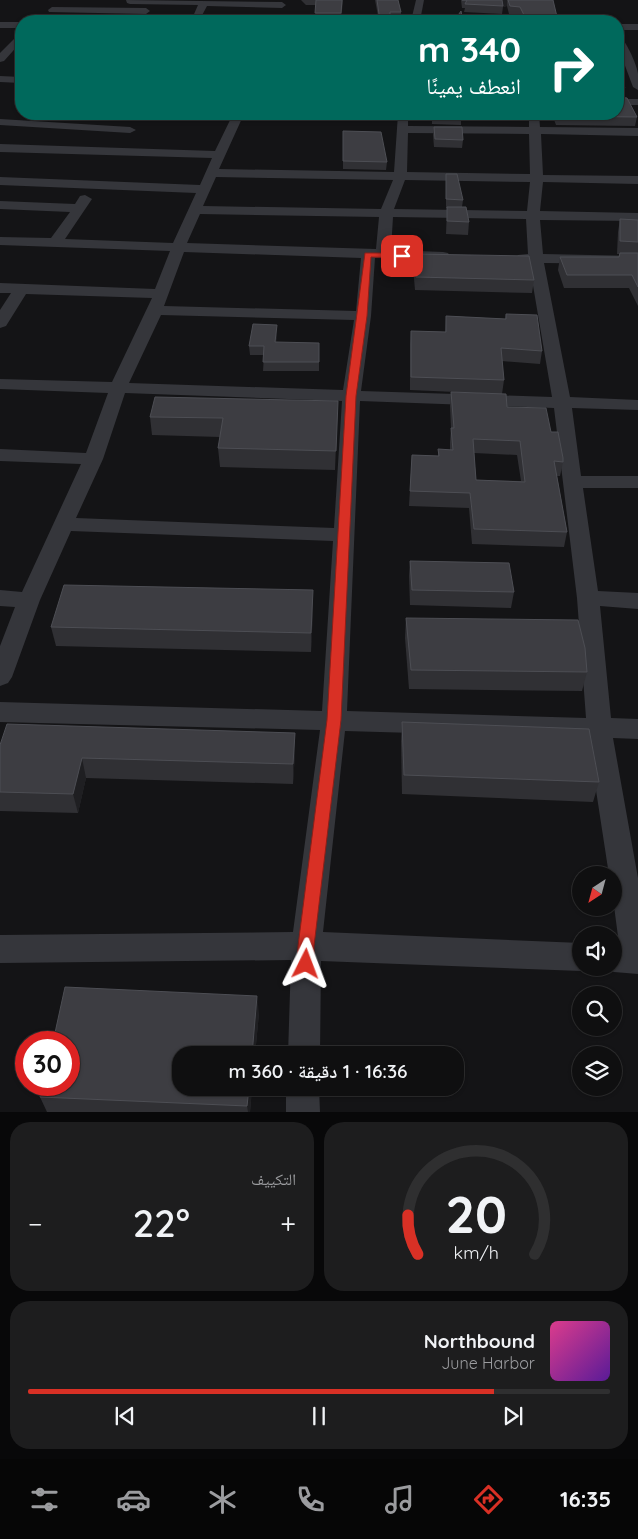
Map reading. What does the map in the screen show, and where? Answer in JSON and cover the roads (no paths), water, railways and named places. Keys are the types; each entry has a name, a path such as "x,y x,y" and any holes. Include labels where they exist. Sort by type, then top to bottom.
{"street":[{"path":"61,0 48,13 124,10 176,15"},
{"path":"124,10 131,0 282,6"},
{"path":"417,15 420,0"},
{"path":"198,15 204,3"},
{"path":"0,24 15,25"},
{"path":"624,27 638,28"},
{"path":"0,43 15,40"},
{"path":"1,58 15,43"},
{"path":"624,51 638,86"},
{"path":"1,58 15,57"},
{"path":"0,80 15,80"},
{"path":"624,102 638,102"},
{"path":"34,125 39,120"},
{"path":"0,677 29,600 93,459 118,389 158,302 178,248 235,120"},
{"path":"304,1046 306,946 334,720 351,396 362,316 375,255 386,213 400,177 403,120"},
{"path":"534,120 537,179 533,214 536,258 562,403 573,482 588,598 599,728 630,959"},
{"path":"0,122 34,125 132,126 118,153"},
{"path":"402,129 638,132"},
{"path":"0,160 5,148 219,155"},
{"path":"0,181 95,184 400,177 638,180"},
{"path":"55,243 95,184"},
{"path":"0,205 78,208"},
{"path":"195,210 638,217"},
{"path":"0,241 459,257"},
{"path":"507,258 638,260"},
{"path":"0,288 158,302 362,316"},
{"path":"1,321 21,289"},
{"path":"0,384 638,405"},
{"path":"0,455 93,459"},
{"path":"573,482 638,482"},
{"path":"64,524 344,535"},
{"path":"0,598 29,600"},
{"path":"588,598 638,601"},
{"path":"0,712 638,729"},
{"path":"0,950 306,946 572,957"},
{"path":"303,1096 303,1112"}]}
